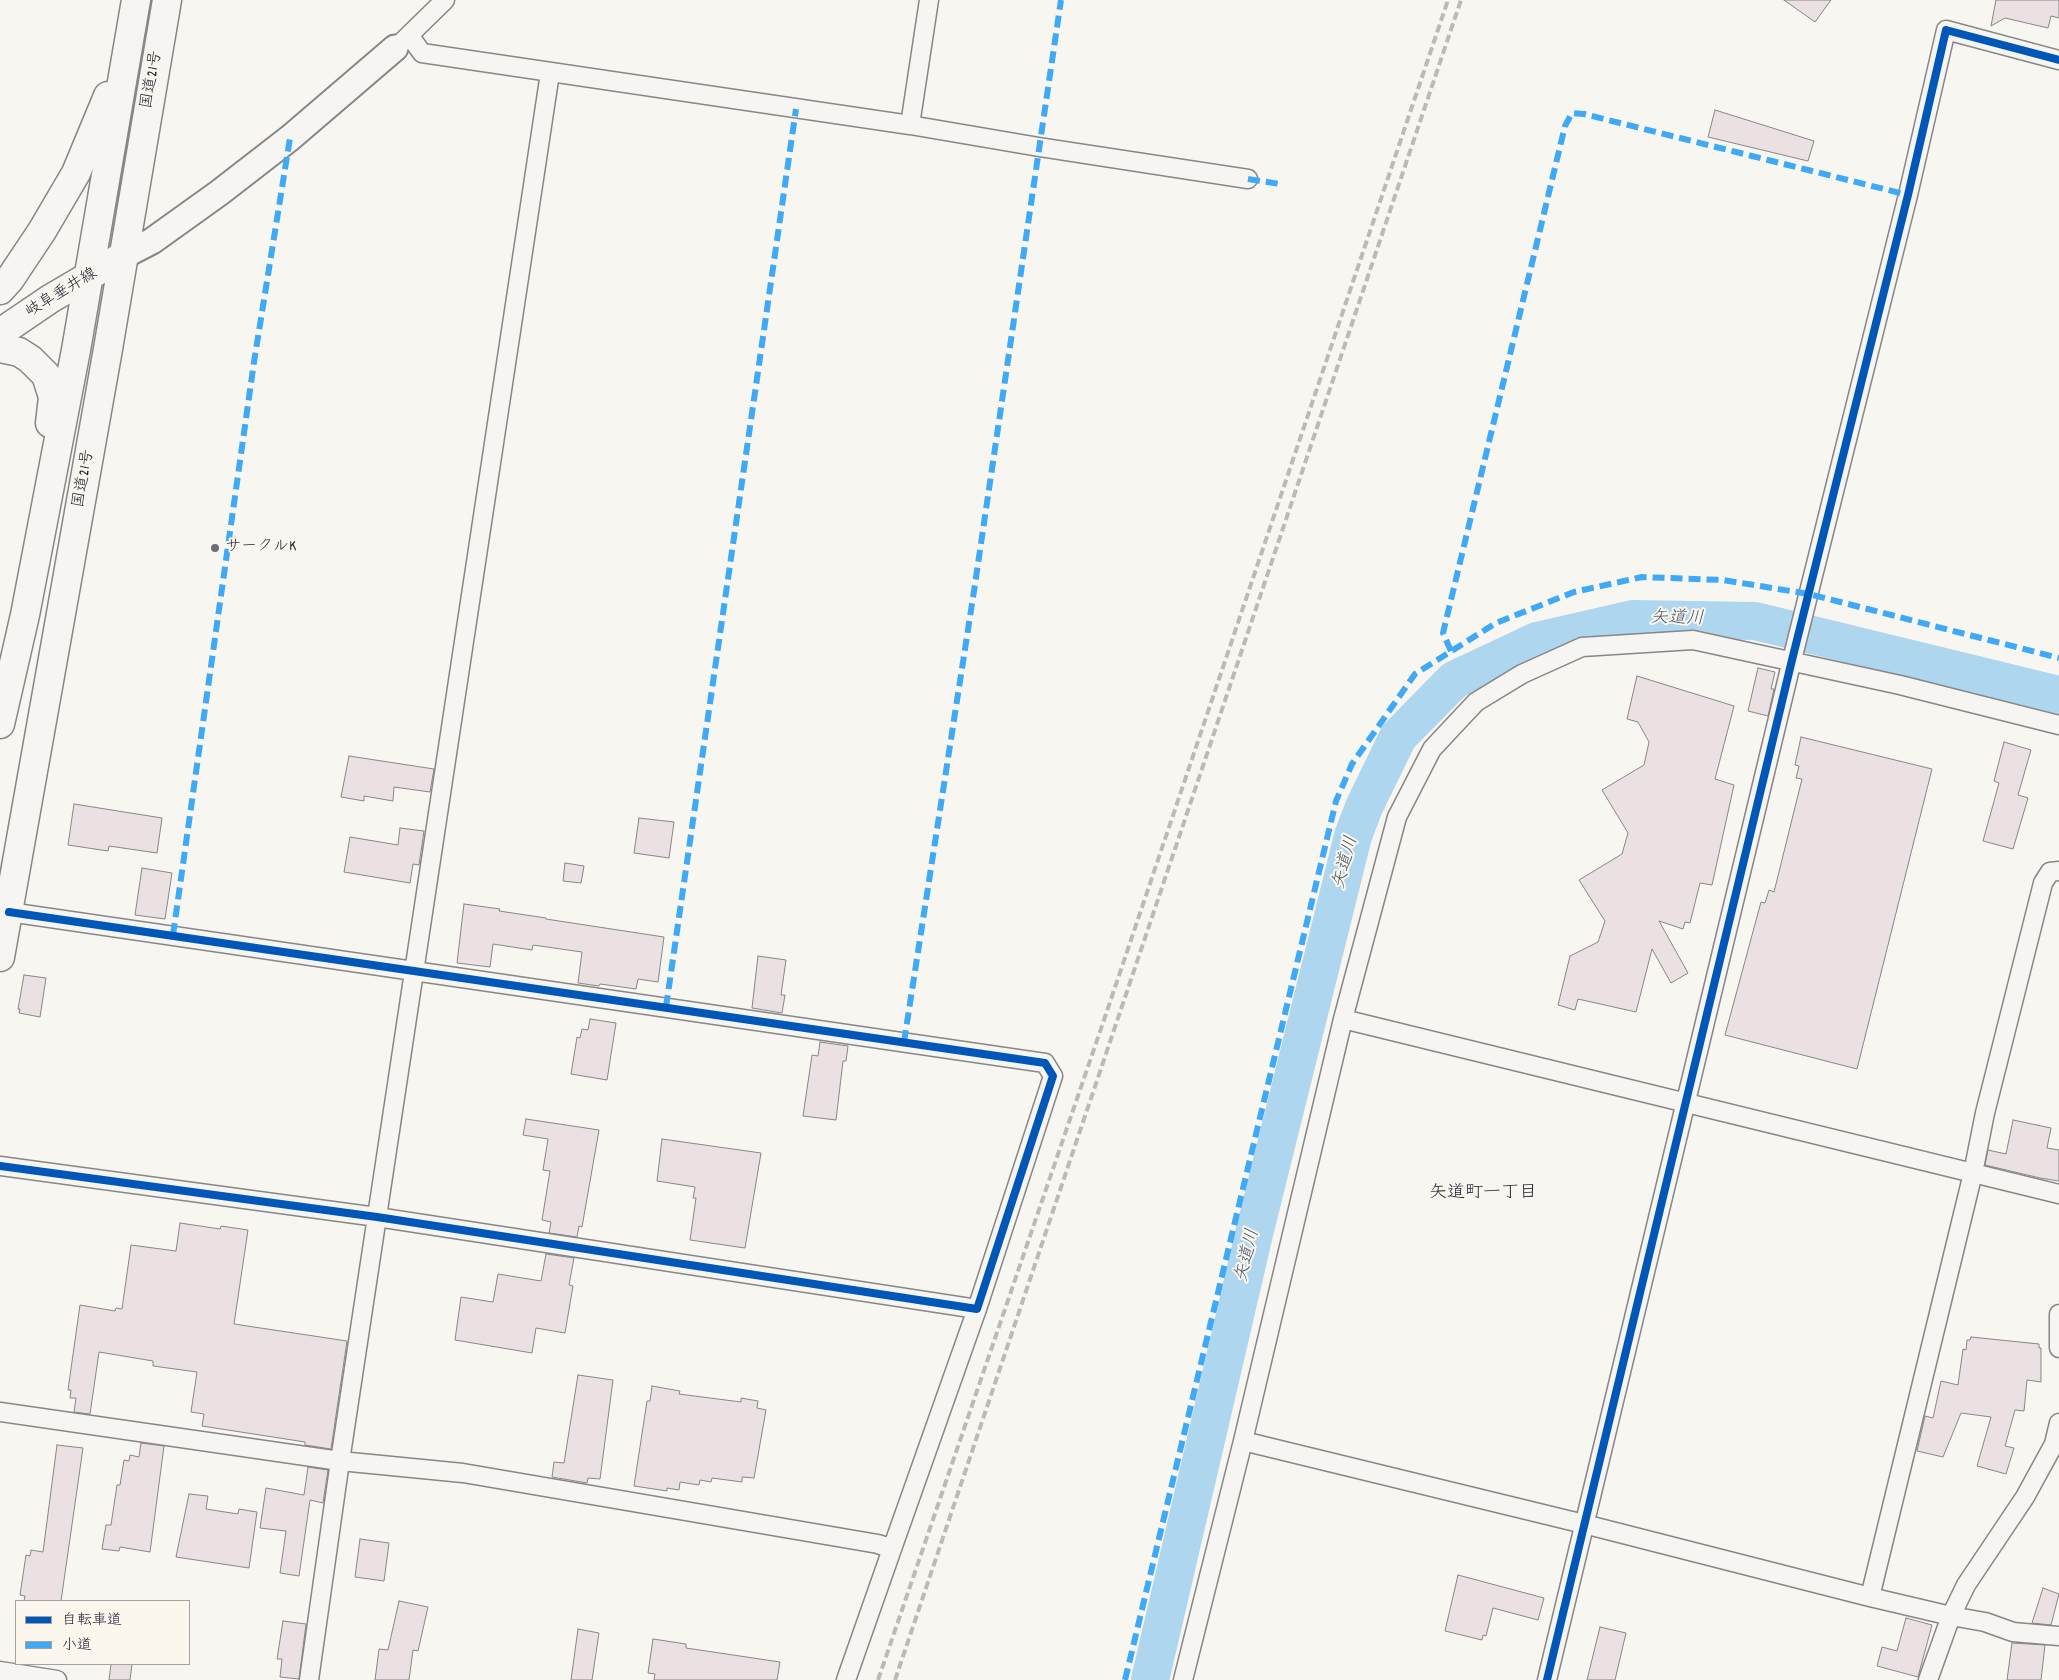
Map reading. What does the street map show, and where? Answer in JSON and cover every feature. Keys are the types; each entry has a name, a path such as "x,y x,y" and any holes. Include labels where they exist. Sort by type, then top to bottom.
{"main road":[{"name":"国道21号","path":"0,957 124,256 167,0"},
{"name":"国道21号","path":"0,724 25,615 76,350 136,2"},
{"path":"3,280 42,231 76,173 105,104 136,2"},
{"name":"岐阜垂井線","path":"0,333 50,300 124,256"},
{"path":"0,348 19,352 30,359 46,375 53,397 47,446 29,538 25,615"}],"street":[{"path":"124,256 152,241 227,187 290,138 402,41 445,0"},
{"path":"910,125 929,0"},
{"path":"1546,1680 1807,599 1908,195 1946,30 2059,60"},
{"path":"402,41 422,53 910,125 1039,148 1248,179"},
{"path":"309,1680 376,1217 550,73"},
{"path":"1183,1680 1243,1441 1342,1019 1397,817 1432,750 1476,702 1522,674 1582,647 1693,640 1794,656 2059,726"},
{"path":"1870,1597 1973,1173 1985,1113 2043,883 2050,872 2059,871"},
{"path":"9,912 1045,1063 1053,1076 977,1309 846,1680"},
{"path":"1342,1019 2059,1194"},
{"path":"0,1166 376,1217 977,1309"},
{"path":"2059,1314 2059,1348"},
{"path":"0,1412 340,1461 463,1473 878,1544 892,1549"},
{"path":"1928,1680 1951,1616 1966,1585 2025,1497 2054,1444 2059,1423"},
{"path":"1243,1441 1584,1524 1870,1597 1985,1622 2013,1632 2059,1636"},
{"path":"0,1672 57,1680"}],"building":[{"path":"1784,0 1831,0 1815,22"},
{"path":"1996,0 2059,0 2059,18 2051,16 2048,28 2005,18 1991,26"},
{"path":"1715,110 1814,141 1808,161 1708,137"},
{"path":"1758,668 1775,672 1771,689 1774,689 1768,716 1748,711"},
{"path":"1637,676 1734,706 1715,779 1734,785 1712,885 1700,883 1690,923 1685,922 1683,929 1659,921 1688,973 1671,983 1652,949 1636,1012 1578,999 1575,1010 1558,1005 1570,956 1598,942 1605,921 1579,880 1622,854 1628,833 1602,790 1644,765 1649,742 1638,722 1627,719"},
{"path":"1801,737 1932,769 1857,1069 1725,1035 1761,902 1765,903 1769,890 1774,892 1802,779 1796,778 1799,766 1795,765"},
{"path":"2004,742 2031,750 2018,795 2028,798 2013,849 1983,841 1999,783 1994,781"},
{"path":"349,756 434,769 430,792 394,787 393,801 364,796 364,801 341,797"},
{"path":"74,804 162,818 157,853 109,846 108,851 68,845"},
{"path":"639,818 674,822 669,858 634,853"},
{"path":"400,828 424,831 419,865 413,864 410,883 344,872 350,837 398,845"},
{"path":"565,863 584,866 581,883 563,881"},
{"path":"142,868 172,873 165,919 135,915"},
{"path":"464,904 664,937 658,982 638,979 636,989 578,983 582,952 533,945 532,950 493,944 490,967 457,963"},
{"path":"758,956 786,960 781,995 785,995 782,1013 752,1008"},
{"path":"24,975 46,978 40,1017 19,1013 20,1009 18,1009"},
{"path":"590,1019 616,1023 607,1080 571,1074 577,1037 580,1038 582,1029 588,1030"},
{"path":"820,1042 848,1046 846,1061 843,1061 836,1120 803,1116 812,1055 818,1056"},
{"path":"526,1119 599,1130 582,1227 579,1226 577,1237 549,1233 551,1222 542,1220 550,1171 543,1170 548,1139 523,1135"},
{"path":"2013,1120 2051,1128 2047,1148 2059,1150 2059,1181 1985,1165 1988,1150 2006,1154"},
{"path":"662,1139 761,1153 745,1248 690,1240 696,1198 693,1198 695,1187 657,1181"},
{"path":"180,1223 220,1229 221,1226 248,1230 234,1324 347,1341 331,1449 305,1445 305,1442 202,1426 204,1414 191,1412 197,1372 153,1366 153,1361 99,1352 90,1414 74,1412 76,1398 70,1398 71,1390 68,1390 80,1305 115,1311 116,1308 122,1309 131,1245 176,1251"},
{"path":"546,1254 574,1258 569,1285 573,1286 565,1333 536,1328 532,1353 455,1340 461,1297 493,1302 498,1274 541,1281"},
{"path":"1971,1337 2039,1344 2039,1348 2041,1348 2041,1382 2027,1380 2024,1411 2015,1410 2005,1446 2014,1448 2006,1474 1977,1466 1991,1417 1961,1413 1943,1457 1917,1451 1925,1416 1933,1418 1941,1381 1958,1385 1963,1349 1966,1350 1967,1340 1970,1340"},
{"path":"578,1375 613,1380 600,1479 588,1478 587,1483 552,1477 554,1462 564,1463"},
{"path":"652,1386 680,1391 679,1394 741,1402 741,1398 758,1401 757,1408 766,1410 754,1478 742,1477 742,1482 712,1478 711,1482 700,1480 699,1485 680,1482 679,1490 667,1488 667,1491 634,1486 647,1401 650,1401"},
{"path":"141,1443 164,1446 150,1552 120,1547 119,1551 102,1549 106,1525 111,1525 117,1485 120,1485 124,1460 129,1461 130,1455 139,1457"},
{"path":"57,1445 83,1448 61,1600 24,1600 25,1596 20,1595 26,1555 30,1556 31,1550 43,1552"},
{"path":"308,1467 328,1470 323,1503 310,1500 299,1576 280,1573 286,1531 260,1528 266,1488 304,1495"},
{"path":"189,1494 208,1496 206,1509 238,1514 239,1509 257,1512 249,1568 176,1557"},
{"path":"360,1539 389,1543 384,1581 355,1577"},
{"path":"1458,1575 1544,1598 1538,1620 1493,1608 1486,1636 1483,1635 1482,1640 1445,1631"},
{"path":"2043,1588 2059,1594 2051,1625 2032,1623"},
{"path":"399,1601 428,1607 418,1651 413,1650 409,1680 375,1680 379,1649 388,1650"},
{"path":"1906,1618 1932,1625 1918,1677 1877,1666 1882,1647 1897,1651"},
{"path":"283,1621 306,1624 299,1679 280,1677 282,1659 277,1659"},
{"path":"1600,1627 1626,1633 1615,1680 1587,1680"},
{"path":"578,1629 599,1633 592,1680 571,1680"},
{"path":"653,1639 686,1644 686,1648 780,1662 777,1680 654,1680 655,1674 648,1673"},
{"path":"2012,1643 2045,1645 2041,1680 2007,1680"},
{"path":"111,1665 132,1665 130,1680 109,1680"}],"waterway":[{"name":"矢道川","path":"1150,1680 1254,1234 1353,836 1364,807 1398,737 1454,680 1537,641 1633,619 1755,621 2059,695"}],"railway":[{"path":"878,1680 1106,1014 1448,0"},
{"path":"895,1680 1461,0"}],"marked path":[{"path":"904,1042 974,591 1061,0"},
{"path":"666,1007 796,109"},
{"path":"1451,651 1443,633 1565,126 1572,113 1584,114 1908,195"},
{"path":"173,935 254,362 290,138"},
{"path":"1248,179 1280,184"},
{"path":"1125,1680 1336,801 1352,764 1415,674 1496,623 1574,592 1642,577 1723,580 1809,594 2059,658"}],"cycle path":[{"path":"1547,1680 1792,660 1908,195 1946,30 2059,60"},
{"path":"0,1166 377,1217 977,1309 1053,1076 1045,1063 9,912"}],"place":[{"name":"サークルK","path":"215,548"}],"district":[{"name":"矢道町一丁目","path":"1483,1195"}]}
